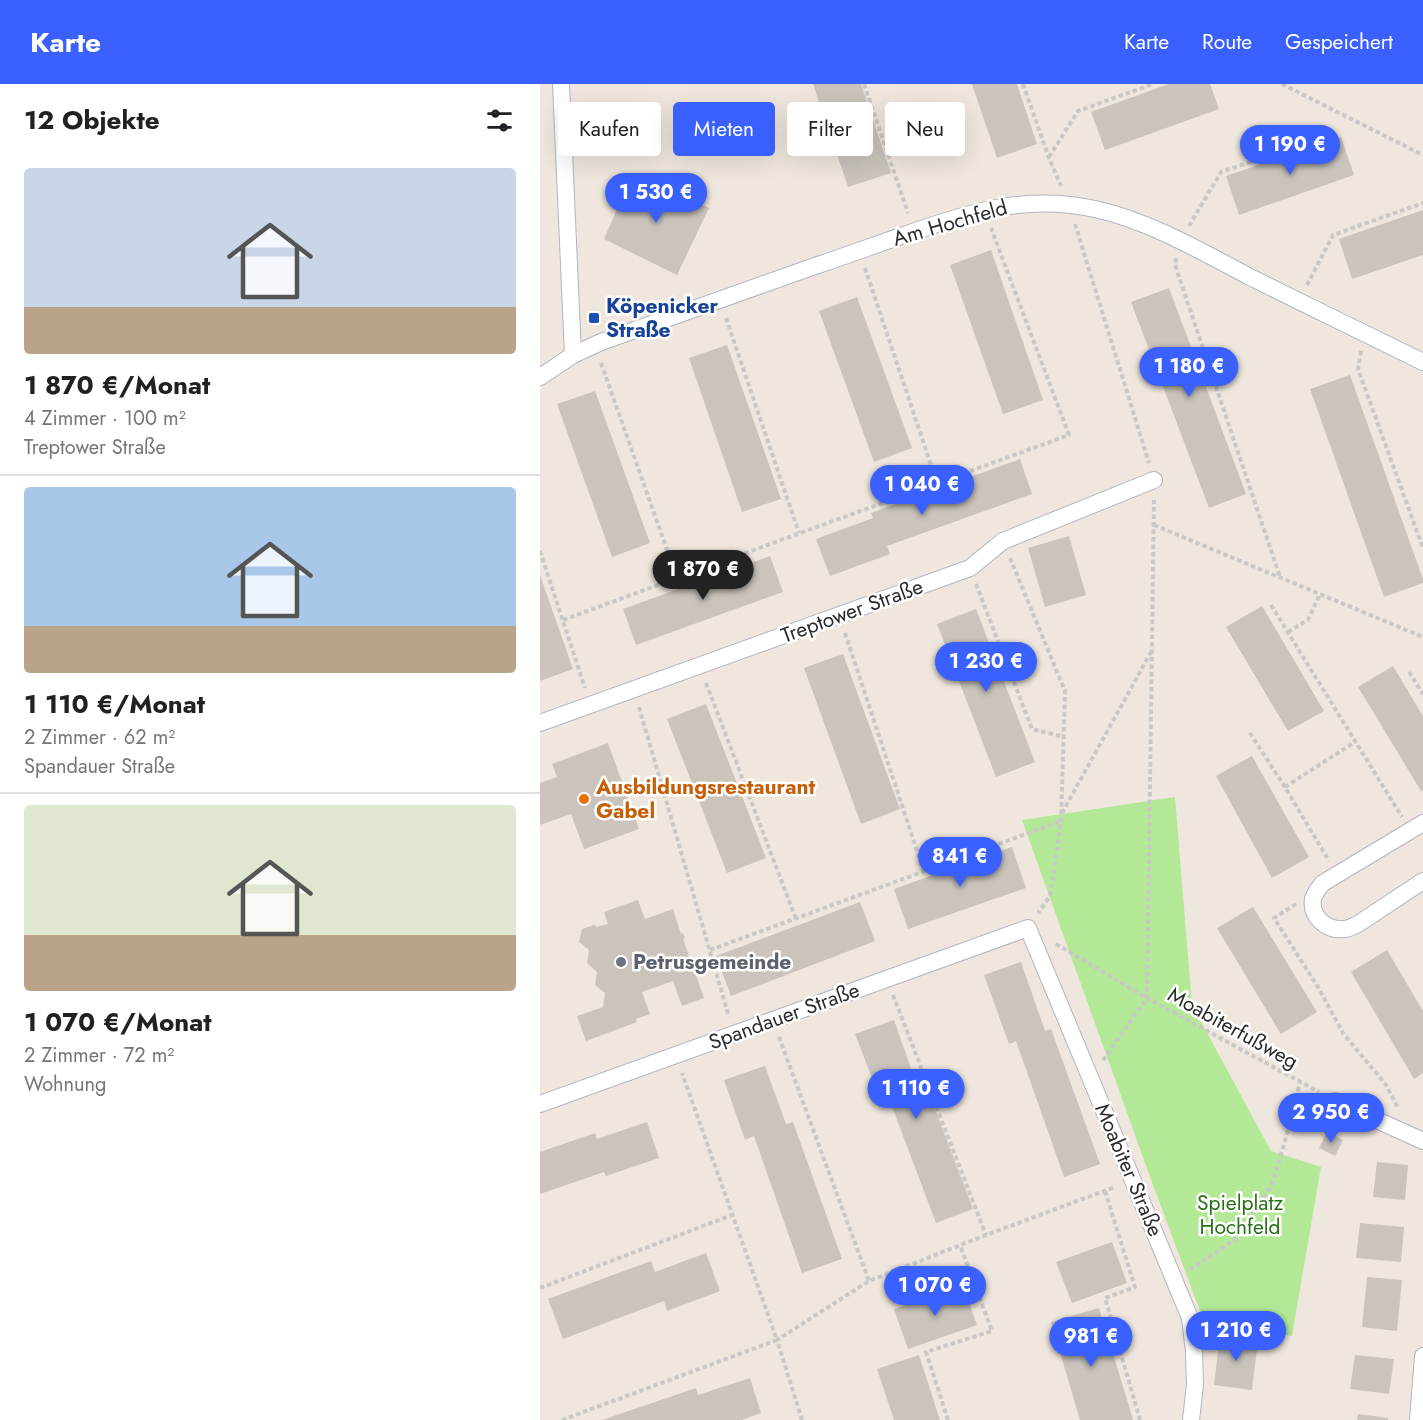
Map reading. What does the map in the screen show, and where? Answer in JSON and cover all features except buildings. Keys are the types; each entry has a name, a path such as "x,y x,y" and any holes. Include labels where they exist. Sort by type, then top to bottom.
{"street":[{"path":"561,84 573,355"},
{"name":"Am Hochfeld","path":"540,377 573,355 594,345 915,231 984,209 1042,203 1095,209 1124,217 1181,241 1423,362"},
{"name":"Treptower Straße","path":"540,723 970,568 1003,541 1154,480"},
{"path":"1416,827 1323,882 1313,899 1313,909 1316,916 1326,925 1335,929 1346,929 1358,924 1423,881"},
{"name":"Spandauer Straße","path":"540,1104 1028,928"},
{"name":"Moabiter Straße","path":"1028,928 1190,1318 1195,1385 1191,1420"},
{"path":"1335,1101 1419,1139"},
{"path":"1418,1420 1423,1356"}],"path":[{"path":"864,84 915,231"},
{"path":"1023,84 1049,158 1069,205 1154,480 1147,998 1090,1078"},
{"path":"1049,158 1078,111 1153,84"},
{"path":"1282,84 1423,155"},
{"path":"1280,577 1175,265 1181,241 1221,172 1325,136"},
{"path":"1298,301 1333,235 1423,203"},
{"path":"563,620 1069,435 984,209"},
{"path":"859,251 937,483"},
{"path":"720,300 799,533"},
{"path":"1363,333 1359,369 1423,548"},
{"path":"594,345 677,578"},
{"path":"1154,525 1423,637"},
{"path":"1003,541 1065,691 1062,814 1050,896 1028,928"},
{"path":"540,552 590,705"},
{"path":"970,568 1032,729 1064,737"},
{"path":"1288,632 1308,620 1320,594"},
{"path":"1271,605 1355,742 1416,827"},
{"path":"839,615 924,872"},
{"path":"1062,814 1152,650"},
{"path":"699,666 796,919"},
{"path":"1410,672 1423,694"},
{"path":"633,689 734,1034"},
{"path":"1250,733 1337,874"},
{"path":"1285,787 1355,742"},
{"path":"710,951 1061,821"},
{"path":"1316,891 1274,918 1318,987 1343,1033 1386,1085 1419,1139"},
{"name":"Moabiterfußweg","path":"1028,928 1147,998 1335,1101"},
{"path":"887,978 986,1235"},
{"path":"772,1020 869,1281"},
{"path":"675,1055 777,1340 802,1420"},
{"path":"1174,1281 1237,1238 1272,1184 1286,1141 1300,1082"},
{"path":"562,1420 777,1340 869,1281 1133,1180"},
{"path":"1105,1191 1135,1287 1105,1298 1140,1420"},
{"path":"540,1288 732,1215"},
{"path":"948,1420 926,1352 992,1331 960,1245"}],"green space":[{"name":"Spielplatz Hochfeld","path":"1175,797 1192,1005 1271,1151 1321,1167 1292,1336 1204,1322 1022,820"}],"place":[{"name":"Köpenicker Straße","path":"594,318"},
{"name":"Ausbildungsrestaurant Gabel","path":"584,799"},
{"name":"Petrusgemeinde","path":"621,962"}]}
